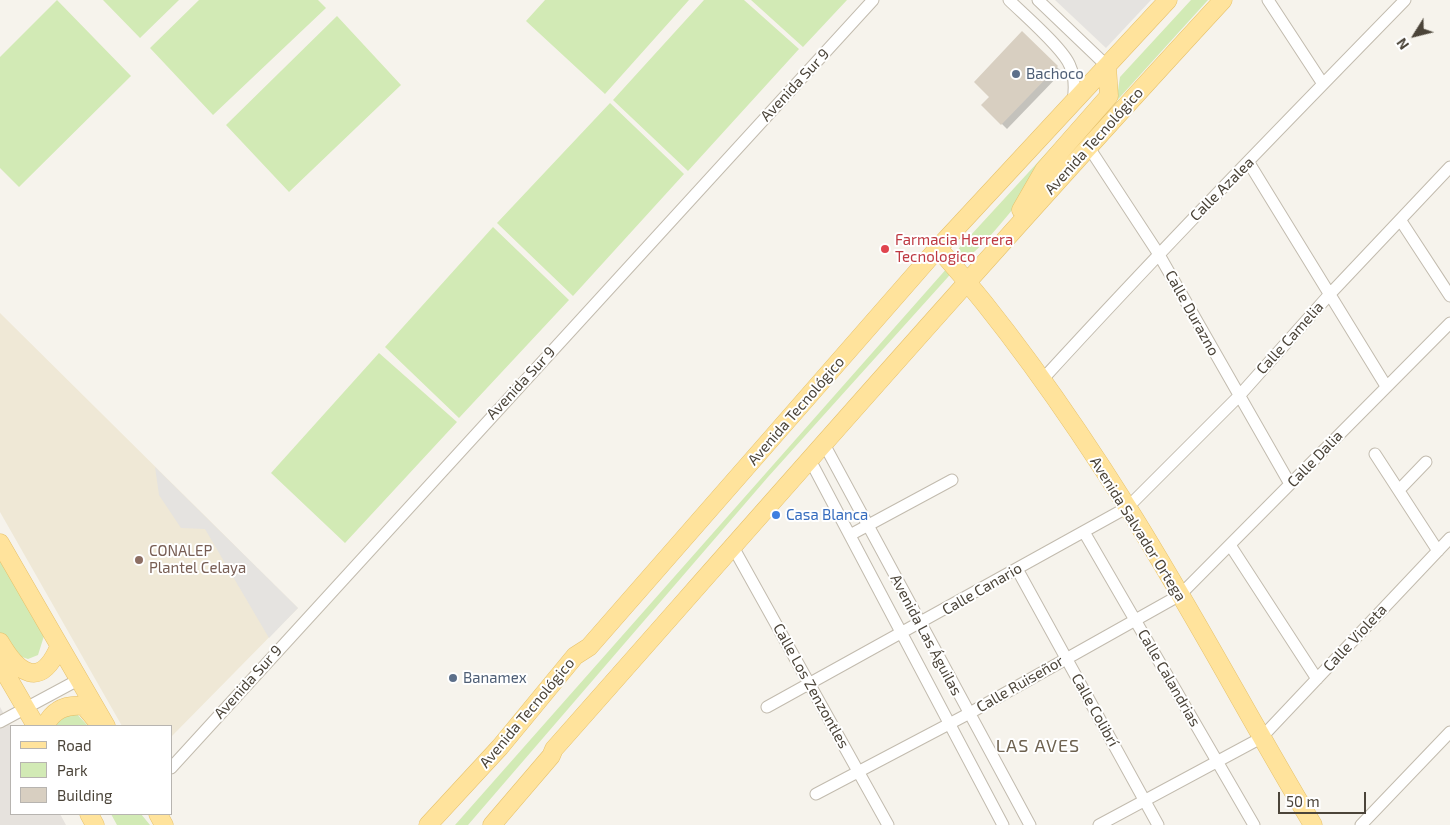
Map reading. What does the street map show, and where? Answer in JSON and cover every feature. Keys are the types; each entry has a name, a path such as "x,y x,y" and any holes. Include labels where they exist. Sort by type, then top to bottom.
{"main road":[{"name":"Avenida Tecnológico","path":"428,825 500,747 575,656 589,647 938,248 1168,0"},
{"name":"Avenida Tecnológico","path":"492,825 551,756 554,749 1088,146 1223,0"},
{"path":"1004,241 1044,170 1109,96 1107,66"},
{"name":"Avenida Salvador Ortega","path":"938,248 968,282 1042,380 1128,507 1260,738 1313,825"},
{"path":"0,543 105,725"},
{"path":"0,642 17,668 32,672 48,666 59,647"},
{"path":"439,825 538,712 589,647"},
{"path":"0,664 35,725"},
{"path":"46,725 52,715 60,709 74,705 84,706 98,725"},
{"path":"484,825 554,749"}],"street":[{"name":"Avenida Sur 9","path":"172,767 873,0"},
{"path":"1009,0 1043,33 1070,65 1075,88 1073,103"},
{"path":"1038,0 1107,66"},
{"path":"1268,0 1323,84"},
{"name":"Calle Azalea","path":"1042,380 1158,253 1249,163 1405,0"},
{"name":"Calle Durazno","path":"1088,146 1158,253 1290,484"},
{"path":"1249,163 1386,386"},
{"name":"Calle Camelia","path":"1128,507 1238,396 1329,295 1450,167"},
{"path":"1400,221 1450,296"},
{"name":"Calle Dalia","path":"1180,595 1450,323"},
{"name":"Avenida Las Águilas","path":"824,444 968,714 1030,825"},
{"path":"1375,454 1438,551"},
{"name":"Avenida Las Águilas","path":"810,460 951,723 1003,825"},
{"path":"1399,490 1426,462"},
{"path":"850,535 952,480"},
{"name":"Calle Canario","path":"767,707 920,625 1017,568 1128,507"},
{"name":"Calle Calandrias","path":"1084,532 1254,825"},
{"name":"Calle Violeta","path":"1099,825 1260,738 1450,538"},
{"path":"1230,545 1317,679"},
{"name":"Calle Los Zenzontles","path":"733,547 888,825"},
{"name":"Calle Colibrí","path":"1017,568 1158,825"},
{"name":"Calle Ruiseñor","path":"816,794 858,770 968,714 1180,595"},
{"path":"0,722 78,680"},
{"path":"1361,825 1450,732"}],"shaded area":[{"path":"1055,0 1151,0 1106,48"},
{"name":"CONALEP Plantel Celaya","path":"0,313 298,608 172,736 172,725 121,725 0,512"},
{"path":"155,467 298,608 269,638 205,529 181,528 159,495"},
{"path":"0,707 10,725 10,815 61,815 66,825 0,825"}],"green space":[{"path":"57,0 131,76 19,187 0,168 0,57"},
{"path":"103,0 179,0 140,38"},
{"path":"199,0 318,0 326,8 213,115 150,48"},
{"path":"545,0 689,0 605,94 526,21"},
{"path":"704,0 744,0 799,49 688,171 613,100"},
{"path":"751,0 847,0 803,47"},
{"path":"1191,0 1208,0 1111,107 1118,90 1120,77"},
{"path":"337,16 401,85 289,192 226,125"},
{"path":"1095,100 1030,188 990,236 974,252 963,259 958,255 959,248"},
{"path":"610,103 684,174 573,296 497,223"},
{"path":"493,227 569,300 459,418 385,347"},
{"path":"948,267 952,272 948,277 768,477 468,825 455,825"},
{"path":"379,353 457,422 345,543 271,473"},
{"path":"0,560 44,636 38,655 28,659 19,656 0,638"},
{"path":"75,712 87,725 54,725 61,715"},
{"path":"112,815 142,815 150,825 117,825"}],"building":[{"name":"Bachoco","path":"1022,31 1058,66 1001,125 981,105 989,97 974,82"}],"place":[{"name":"Bachoco","path":"1016,74"},
{"name":"Farmacia Herrera Tecnologico","path":"885,249"},
{"name":"Casa Blanca","path":"776,515"},
{"name":"CONALEP Plantel Celaya","path":"139,560"},
{"name":"Banamex","path":"453,678"}],"district":[{"name":"LAS AVES","path":"1038,746"}]}
